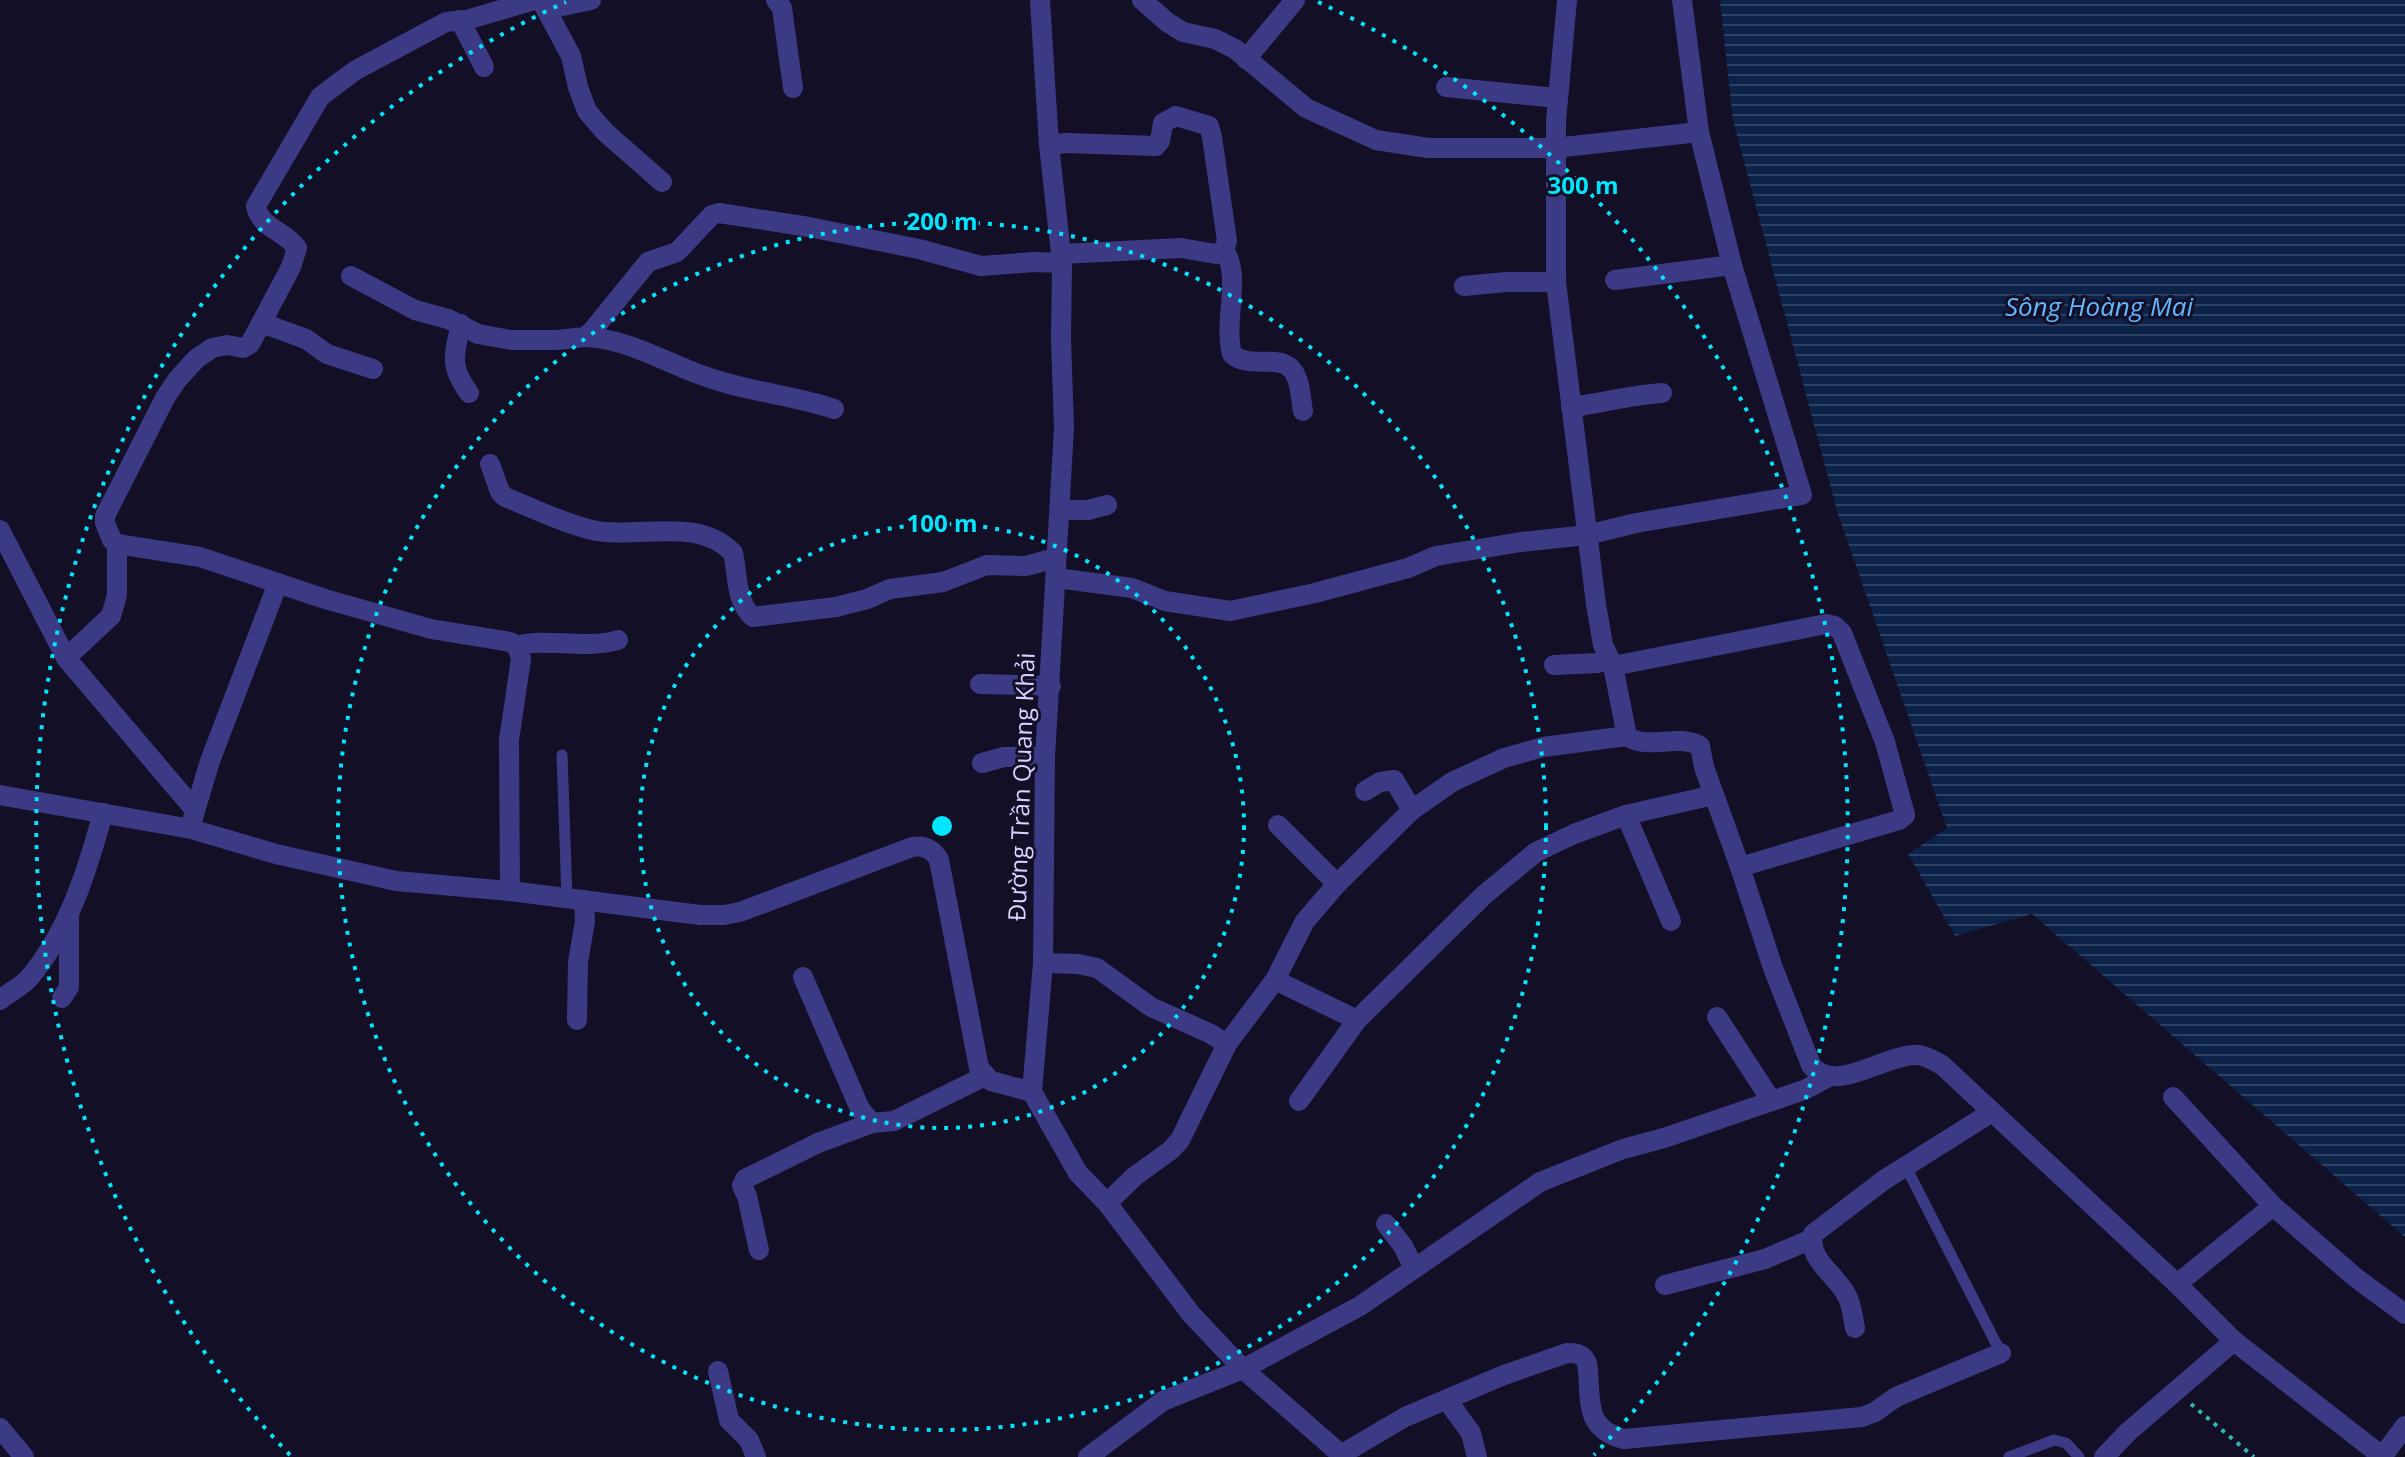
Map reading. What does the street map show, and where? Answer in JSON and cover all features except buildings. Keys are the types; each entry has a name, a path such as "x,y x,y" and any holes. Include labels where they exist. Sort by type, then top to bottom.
{"street":[{"path":"66,658 111,616 117,595 117,544 108,533 105,516 165,398 196,359 212,348 227,345 243,348 250,344 291,267 297,248 261,219 256,206 320,97 356,70 446,22 541,4 553,8 591,0"},
{"path":"776,0 782,8 793,88"},
{"name":"Đường Trần Quang Khải","path":"1032,1092 1043,963 1045,757 1064,428 1062,259 1049,145 1040,0"},
{"path":"1142,0 1183,32 1224,42 1306,108 1376,140 1428,148 1555,148 1699,132"},
{"path":"1246,59 1295,0"},
{"path":"1567,0 1555,148 1556,282 1603,645 1611,662 1627,736"},
{"path":"490,464 500,492 505,497 582,527 606,531 693,533 713,537 733,553 740,595 753,617 836,607 890,589 943,582 987,565 1056,568 1132,588 1165,601 1230,611 1315,593 1408,568 1436,556 1587,535 1636,523 1802,495 1732,265 1699,132 1682,0"},
{"path":"541,4 571,56 587,111 605,132 662,182"},
{"path":"460,20 484,67"},
{"path":"1446,87 1557,98"},
{"path":"585,337 648,262 677,252 712,215 719,213 837,232 981,266 1181,248 1216,254 1224,250 1227,241 1209,126 1176,116 1163,123 1156,146 1049,145"},
{"path":"1224,250 1232,263 1229,324 1232,354 1246,363 1275,360 1290,368 1297,376 1303,411"},
{"path":"1615,280 1732,265"},
{"path":"351,276 415,310 461,324 478,334 511,340 585,337 621,341 709,378 790,395 834,409"},
{"path":"1464,286 1556,282"},
{"path":"262,323 306,339 327,354 373,369"},
{"path":"461,324 453,364 459,380 469,393"},
{"path":"1571,407 1624,396 1662,393"},
{"path":"1060,510 1088,510 1107,505"},
{"path":"0,530 66,658 193,820"},
{"path":"117,544 200,557 333,602 431,629 510,642 517,646 598,645 618,640"},
{"path":"193,820 210,761 278,583"},
{"path":"1554,665 1611,662 1826,624 1835,626 1842,633 1885,742 1905,815 1899,820 1740,867"},
{"path":"510,891 509,740 521,659 517,646"},
{"path":"980,684 1051,686"},
{"path":"1107,1203 1180,1140 1227,1044 1275,980 1305,921 1337,884 1412,810 1452,782 1504,758 1543,747 1627,736 1636,741 1687,740 1700,746 1704,767 1773,968 1811,1065 1817,1073 1827,1078"},
{"path":"982,763 1004,757 1045,757"},
{"path":"1365,791 1380,782 1394,780 1412,810"},
{"path":"0,795 103,813 193,820 276,854 396,881 510,891 700,915 740,912 912,847 926,847 934,851 939,860 979,1068 985,1076 1000,1084 1032,1092 1078,1173 1107,1203 1191,1314 1243,1369 1343,1456 1405,1417 1504,1375 1567,1353 1584,1357 1587,1363 1591,1415 1603,1430 1624,1439 1862,1417 1896,1397 2001,1353"},
{"path":"1299,1101 1357,1020 1524,860 1550,843 1626,815 1714,795"},
{"path":"0,1000 28,979 69,913 86,874 103,813"},
{"path":"1626,815 1671,921"},
{"path":"1278,825 1337,884"},
{"path":"575,899 585,921 578,962 577,1020"},
{"path":"62,998 69,987 69,913"},
{"path":"1043,963 1097,968 1151,1007 1227,1044"},
{"path":"803,977 860,1109 872,1123"},
{"path":"1275,980 1357,1020"},
{"path":"1717,1017 1771,1100"},
{"path":"1088,1457 1163,1401 1243,1369 1360,1306 1540,1182 1632,1146 1804,1090 1827,1078 1918,1055 1942,1065 2234,1341 2383,1457 2405,1426"},
{"path":"759,1250 742,1186 745,1179 818,1143 872,1123 894,1121 985,1076"},
{"path":"2173,1097 2273,1206 2356,1278 2405,1314"},
{"path":"1665,1285 1765,1259 1812,1239 1824,1224 1992,1112"},
{"path":"2177,1284 2273,1206"},
{"path":"1386,1224 1403,1246 1414,1268"},
{"path":"1812,1239 1815,1254 1848,1298 1855,1328"},
{"path":"2104,1457 2128,1432 2234,1341"},
{"path":"718,1371 729,1420 749,1440 756,1457"},
{"path":"1447,1400 1471,1433 1477,1457"},
{"path":"0,1428 24,1457"}],"lane":[{"path":"562,755 575,899"},
{"path":"1906,1167 2001,1353"},
{"path":"2009,1457 2054,1440 2066,1443 2079,1457"}],"path":[{"path":"2178,1392 2254,1457"}],"water":[{"name":"Sông Hoàng Mai","path":"1720,0 2405,0 2405,1237 2032,914 1955,936 1908,854 1947,828 1837,511 1733,120"}]}
